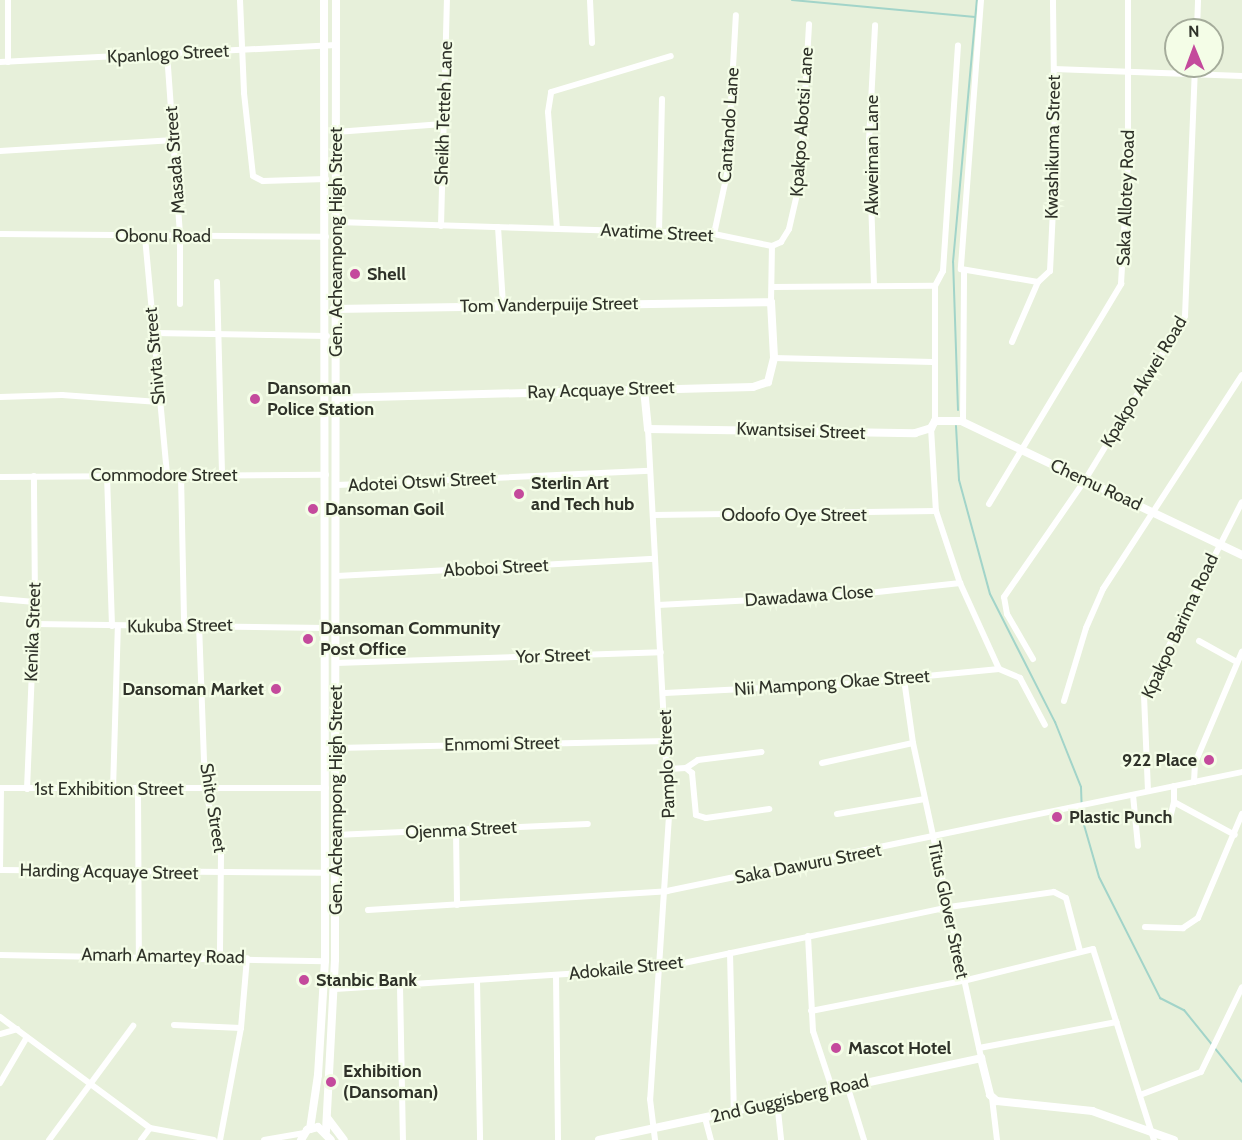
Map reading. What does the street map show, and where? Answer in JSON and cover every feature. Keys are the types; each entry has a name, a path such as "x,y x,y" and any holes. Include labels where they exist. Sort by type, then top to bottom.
{"main road":[{"name":"Gen. Acheampong High Street","path":"305,1134 318,1075 326,962 327,237 324,0"},
{"name":"Gen. Acheampong High Street","path":"329,1136 327,1115 335,989 336,0"},
{"name":"Tom Vanderpuije Street","path":"327,309 771,302"},
{"name":"Ray Acquaye Street","path":"336,398 762,386 771,378 774,358 771,302"},
{"name":"Pamplo Street","path":"644,388 648,429"},
{"name":"Chemu Road","path":"948,420 962,421 1242,555"},
{"name":"Kwantsisei Street","path":"648,429 915,433 948,420"},
{"name":"2nd Guggisberg Road","path":"599,1140 734,1112 832,1088 981,1058"},
{"name":"Titus Glover Street","path":"981,1058 992,1098"},
{"path":"992,1098 1081,1108 1154,1136 1174,1140"},
{"path":"327,1115 331,1127 343,1140"},
{"path":"305,1134 343,1140"}],"street":[{"path":"8,0 8,62"},
{"path":"240,0 253,176 263,181 326,179"},
{"name":"Sheikh Tetteh Lane","path":"441,226 447,0"},
{"path":"590,0 592,43"},
{"path":"962,421 964,271 960,255 981,0"},
{"name":"Kwashikuma Street","path":"1012,342 1036,281 1050,271 1053,0"},
{"name":"Saka Allotey Road","path":"989,504 1121,284 1125,258 1130,73 1128,0"},
{"path":"1197,18 1198,0"},
{"name":"Cantando Lane","path":"714,234 727,174 736,15"},
{"name":"Kpakpo Abotsi Lane","path":"772,246 781,243 789,229 800,181 809,24"},
{"name":"Akweiman Lane","path":"874,285 869,141 875,25"},
{"name":"Kpanlogo Street","path":"0,62 336,45"},
{"path":"958,45 943,271 935,286 933,425 936,511 960,583 999,669 1020,678 1045,726"},
{"name":"Masada Street","path":"167,53 180,236 180,304"},
{"path":"557,229 548,112 551,92 671,56"},
{"path":"1054,69 1164,75"},
{"path":"1224,76 1242,76"},
{"name":"Kpakpo Akwei Road","path":"1033,659 1006,614 1004,597 1085,480 1185,316 1195,78"},
{"path":"659,232 662,99"},
{"path":"336,132 443,124"},
{"path":"0,152 174,140"},
{"name":"Avatime Street","path":"337,222 714,234 772,246"},
{"path":"498,227 503,305"},
{"name":"Obonu Road","path":"0,234 327,237"},
{"name":"Shivta Street","path":"145,237 167,475"},
{"path":"772,246 771,287 935,286"},
{"path":"964,271 1036,281"},
{"path":"217,282 222,475"},
{"name":"Ray Acquaye Street","path":"771,287 771,302"},
{"path":"154,333 327,336"},
{"path":"774,358 933,362"},
{"path":"1064,701 1086,628 1103,588 1242,375"},
{"path":"0,397 62,395 159,402"},
{"name":"Pamplo Street","path":"648,429 668,770 667,891 650,1100 655,1140"},
{"name":"Adotei Otswi Street","path":"337,485 650,471"},
{"path":"107,475 115,626 113,790"},
{"path":"181,475 184,624"},
{"name":"Commodore Street","path":"0,477 327,475"},
{"name":"Kenika Street","path":"27,789 35,602 34,476"},
{"name":"Kpakpo Barima Road","path":"1148,791 1144,695 1242,502"},
{"name":"Odoofo Oye Street","path":"653,516 936,511"},
{"name":"Aboboi Street","path":"337,576 655,559"},
{"name":"Dawadawa Close","path":"658,605 850,595 960,583"},
{"path":"0,599 35,602"},
{"name":"Kukuba Street","path":"34,624 115,626 199,624 326,628"},
{"name":"Shito Street","path":"199,624 206,789 222,873 220,957"},
{"path":"1199,641 1237,662"},
{"name":"Yor Street","path":"336,663 662,652"},
{"path":"1194,782 1195,763 1242,652"},
{"name":"Nii Mampong Okae Street","path":"665,693 904,679 999,669"},
{"name":"Titus Glover Street","path":"904,679 913,742 981,1058"},
{"name":"Enmomi Street","path":"336,748 667,741"},
{"path":"822,763 913,742"},
{"path":"668,770 687,768 698,760 761,752"},
{"path":"687,768 692,773 696,815 706,818 769,809"},
{"name":"Saka Dawuru Street","path":"368,910 667,891 933,838 1088,803 1242,772"},
{"path":"1169,822 1174,802 1174,786"},
{"name":"1st Exhibition Street","path":"1,789 326,788"},
{"path":"0,870 1,789"},
{"path":"138,790 141,872 139,955"},
{"path":"1133,795 1138,846"},
{"path":"837,814 925,799"},
{"path":"1174,802 1235,835"},
{"path":"1145,927 1183,928 1192,925 1235,835 1242,814"},
{"name":"Ojenma Street","path":"335,835 588,824"},
{"path":"456,831 457,905"},
{"name":"Harding Acquaye Street","path":"0,870 325,873"},
{"name":"Adokaile Street","path":"335,989 660,968 949,907 1059,892 1066,898 1080,951"},
{"path":"808,936 811,1011 815,1040 832,1088"},
{"path":"811,1011 963,981 1091,949 1154,1136"},
{"path":"730,953 734,1112"},
{"name":"Amarh Amartey Road","path":"0,955 139,955 326,962"},
{"path":"220,1140 241,1028 247,958"},
{"path":"556,975 558,1140"},
{"path":"477,980 480,1140"},
{"path":"400,986 403,1140"},
{"path":"1140,1095 1191,1078 1201,1072 1213,1042 1242,987"},
{"path":"0,1017 150,1128 214,1140"},
{"path":"979,1048 1117,1022"},
{"path":"174,1025 241,1028"},
{"path":"50,1140 133,1026"},
{"path":"0,1034 17,1029"},
{"path":"0,1083 27,1037"},
{"path":"848,1085 864,1140"},
{"name":"Titus Glover Street","path":"992,1098 997,1140"},
{"path":"777,1101 781,1140"},
{"path":"705,1118 711,1140"},
{"path":"141,1140 150,1128"},
{"path":"264,1140 305,1134"}],"waterway":[{"path":"792,0 975,17"},
{"path":"958,410 953,262 977,0"},
{"path":"956,426 959,480 990,594 1055,722 1081,787 1082,818 1099,877 1160,998 1184,1010 1242,1082"}],"place":[{"name":"Shell","path":"355,274"},
{"name":"Dansoman Police Station","path":"255,399"},
{"name":"Sterlin Art and Tech hub","path":"519,494"},
{"name":"Dansoman Goil","path":"313,509"},
{"name":"Dansoman Community Post Office","path":"308,639"},
{"name":"Dansoman Market","path":"276,689"},
{"name":"922 Place","path":"1209,760"},
{"name":"Plastic Punch","path":"1057,817"},
{"name":"Stanbic Bank","path":"304,980"},
{"name":"Mascot Hotel","path":"836,1048"},
{"name":"Exhibition (Dansoman)","path":"331,1082"}]}
